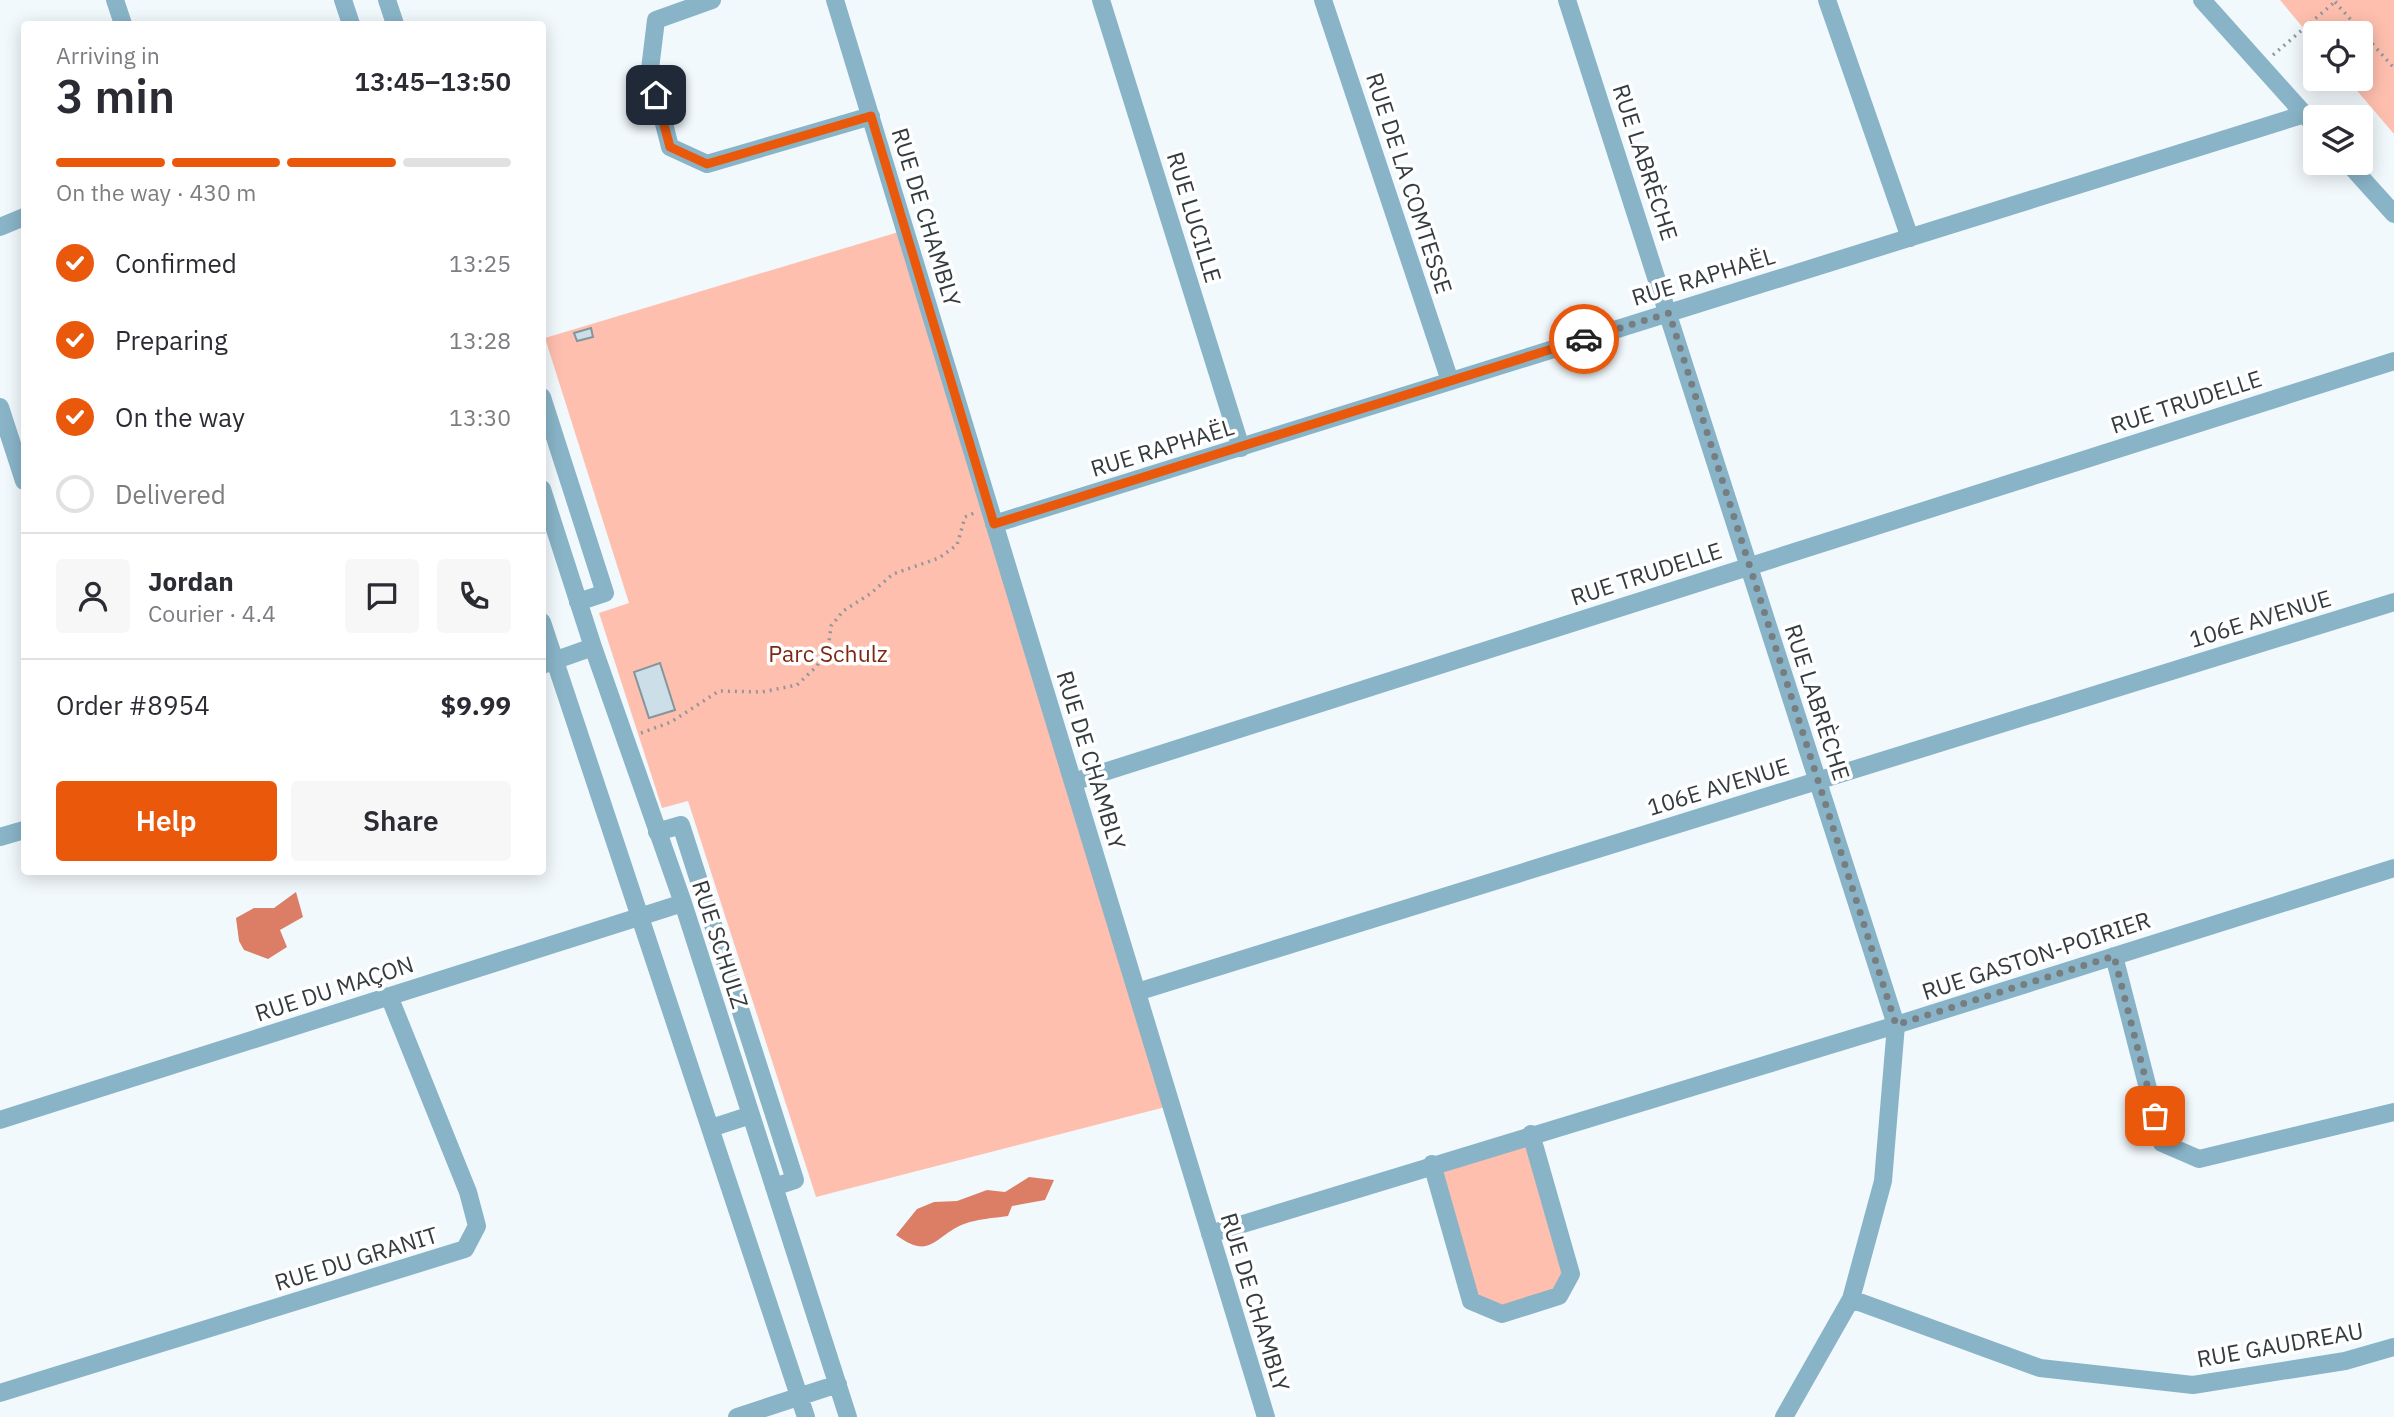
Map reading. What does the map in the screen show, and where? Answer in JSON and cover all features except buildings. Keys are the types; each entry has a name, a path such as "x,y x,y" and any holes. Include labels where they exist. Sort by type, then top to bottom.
{"street":[{"path":"116,0 122,21"},
{"path":"343,0 350,21"},
{"path":"387,0 394,21"},
{"name":"RUE DE CHAMBLY","path":"712,0 656,19 650,69 670,147 707,164 871,116"},
{"name":"RUE DE CHAMBLY","path":"835,0 1266,1417"},
{"name":"RUE LUCILLE","path":"1101,0 1241,449"},
{"name":"RUE DE LA COMTESSE","path":"1323,0 1450,381"},
{"name":"RUE LABRÈCHE","path":"1567,0 1896,1025 1883,1181 1851,1299 1784,1417"},
{"path":"1827,0 1910,237"},
{"path":"2202,0 2303,112"},
{"name":"RUE RAPHAËL","path":"994,524 1241,449 1910,237 2303,122"},
{"path":"2359,175 2394,214"},
{"path":"0,227 21,218"},
{"name":"RUE TRUDELLE","path":"1073,782 2394,361"},
{"path":"0,407 21,472"},
{"path":"546,409 605,593 578,601"},
{"name":"RUE SCHULZ","path":"546,501 624,739 683,903 849,1417"},
{"name":"106E AVENUE","path":"1137,992 2394,602"},
{"path":"546,645 549,663 642,916 806,1417"},
{"path":"549,663 593,648"},
{"path":"657,832 681,825 795,1180 774,1187"},
{"path":"0,837 21,831"},
{"name":"RUE GASTON-POIRIER","path":"1210,1234 1432,1164 1896,1025 2394,868"},
{"name":"RUE DU MAÇON","path":"0,1120 683,903"},
{"path":"2114,956 2162,1143 2199,1159 2394,1112"},
{"name":"RUE DU GRANIT","path":"0,1393 465,1250 477,1226 468,1192 389,996"},
{"path":"711,1128 751,1115"},
{"path":"1432,1164 1471,1301 1502,1314 1559,1296 1571,1273 1531,1134"},
{"name":"RUE GAUDREAU","path":"1851,1299 2040,1368 2193,1385 2345,1361 2394,1347"},
{"path":"737,1417 838,1384"}],"path":[{"path":"2260,65 2335,1 2394,68"},
{"path":"624,739 671,722 719,691 762,692 797,685 817,666 829,642 831,626 843,611 870,594 893,574 939,558 957,545 965,517 988,506"}],"green space":[{"path":"2280,0 2394,0 2394,134 2373,109 2373,105 2369,105 2357,91 2373,91 2373,21 2303,21 2303,28"},
{"name":"Parc Schulz","path":"912,228 1177,1104 816,1197 688,801 662,808 599,613 629,603 546,338"},
{"path":"1531,1134 1571,1274 1559,1296 1502,1314 1471,1301 1432,1164"}],"shaded area":[{"path":"296,892 303,917 280,930 287,947 268,959 244,950 239,941 236,918 254,908 274,908"},
{"path":"1029,1177 1054,1180 1045,1200 1012,1206 1008,1216 964,1224 925,1246 917,1246 896,1235 917,1209 934,1202 957,1201 987,1190 1005,1192"}],"way so far":[{"path":"1584,339 1669,313 1896,1025 2114,956 2155,1116"}],"route":[{"path":"656,95 670,147 707,164 871,116 994,524 1241,449 1584,339"}]}
